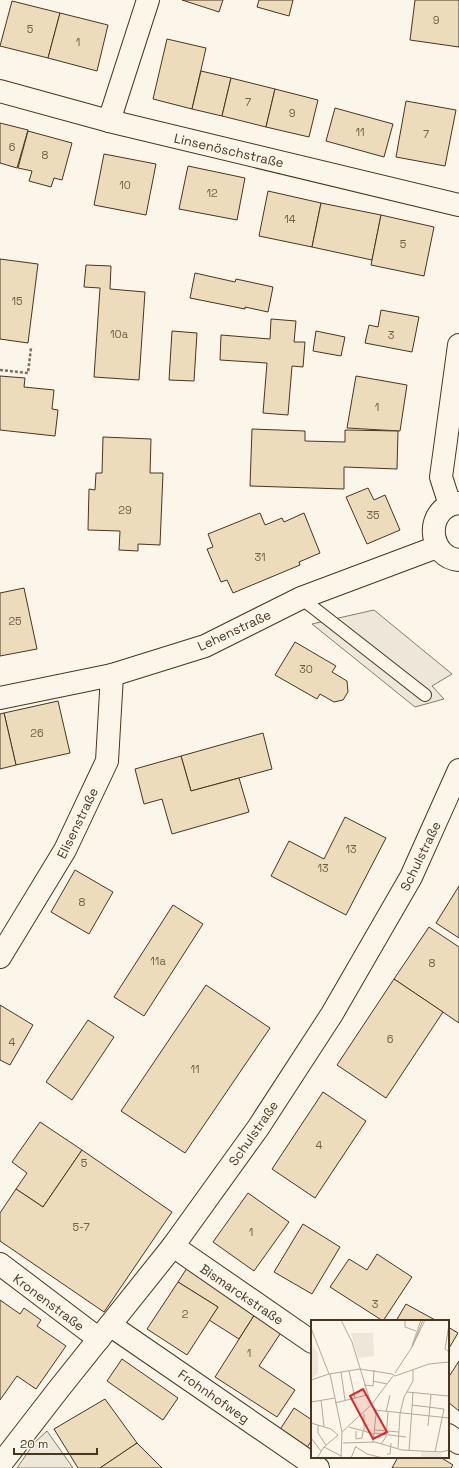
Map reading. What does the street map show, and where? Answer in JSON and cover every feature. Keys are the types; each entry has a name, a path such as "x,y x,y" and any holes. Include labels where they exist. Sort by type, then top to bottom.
{"street":[{"path":"109,121 148,0"},
{"name":"Linsenöschstraße","path":"0,91 109,121 459,204"},
{"path":"459,345 441,477 454,504 440,512 434,523 433,535 437,547 445,555 459,560"},
{"name":"Lehenstraße","path":"0,698 112,674 205,646 301,598 437,547"},
{"name":"Elisenstraße","path":"0,957 65,850 107,761 112,674"},
{"name":"Schulstraße","path":"0,1466 58,1390 173,1246 258,1128 332,1014 411,877 459,770"},
{"name":"Bismarckstraße","path":"173,1246 311,1341"},
{"name":"Kronenstraße","path":"0,1264 104,1332"},
{"name":"Frohnhofweg","path":"104,1332 318,1468"},
{"path":"449,1436 459,1443"}],"lane":[{"path":"301,598 425,695"}],"path":[{"path":"0,370 28,373 31,348"}],"shaded area":[{"path":"374,610 452,674 432,686 444,699 415,707 312,624"},
{"path":"47,1431 73,1468 17,1468 35,1442"}],"building":[{"path":"182,0 223,0 219,12"},
{"path":"259,0 293,0 289,16 257,7"},
{"path":"415,0 459,0 459,47 410,40"},
{"path":"12,1 60,13 48,58 0,46"},
{"path":"60,13 108,25 97,71 48,58"},
{"path":"167,39 206,48 192,109 153,99"},
{"path":"201,71 231,78 222,116 192,109"},
{"path":"231,78 275,89 266,127 222,116"},
{"path":"275,89 318,100 309,137 266,127"},
{"path":"406,101 456,110 445,166 396,157"},
{"path":"335,108 393,124 384,157 326,141"},
{"path":"0,123 28,130 17,168 0,163"},
{"path":"28,131 72,143 62,180 54,178 51,187 29,181 32,171 18,168"},
{"path":"104,154 156,164 146,215 94,205"},
{"path":"188,166 245,178 237,220 179,209"},
{"path":"268,191 321,203 312,247 259,236"},
{"path":"321,203 381,215 372,260 312,247"},
{"path":"381,215 434,227 424,276 371,265"},
{"path":"0,259 38,264 28,343 0,339"},
{"path":"86,265 111,266 110,289 145,292 139,380 94,377 100,288 84,287"},
{"path":"195,273 235,282 236,279 273,287 268,312 190,298"},
{"path":"381,310 419,317 412,352 365,343 369,325 378,327"},
{"path":"271,319 296,321 294,342 305,342 303,367 292,366 288,415 263,413 267,363 220,360 221,335 270,339"},
{"path":"172,331 197,333 194,381 169,380"},
{"path":"316,331 345,337 341,356 313,351"},
{"path":"0,376 25,378 24,387 54,390 52,409 58,410 55,436 0,430"},
{"path":"356,376 407,385 400,431 347,428"},
{"path":"252,429 305,431 305,441 345,442 345,430 398,431 397,469 344,467 344,489 250,486"},
{"path":"103,437 151,439 150,473 163,473 160,545 138,544 138,551 119,550 120,531 88,530 89,489 95,490 96,473 102,473"},
{"path":"368,488 374,500 385,495 400,530 367,544 346,497"},
{"path":"260,513 265,525 282,518 284,522 304,513 320,553 299,562 300,565 233,593 227,580 221,582 207,549 213,547 208,534"},
{"path":"24,588 37,649 0,656 0,593"},
{"path":"295,642 336,666 332,672 347,681 348,692 343,700 334,702 320,694 317,699 275,675"},
{"path":"58,701 70,753 16,765 4,713"},
{"path":"4,713 16,765 0,769 0,714"},
{"path":"263,733 272,769 191,791 181,756"},
{"path":"181,756 191,791 239,778 249,812 172,834 162,799 144,804 135,769"},
{"path":"345,817 386,838 346,915 271,876 289,841 324,859"},
{"path":"75,870 113,892 89,934 51,912"},
{"path":"459,886 459,938 436,923"},
{"path":"173,905 203,924 144,1016 114,997"},
{"path":"429,927 459,947 459,1023 394,979"},
{"path":"394,979 443,1012 386,1098 337,1065"},
{"path":"206,985 270,1028 185,1153 121,1111"},
{"path":"0,1005 33,1025 10,1065 0,1060"},
{"path":"88,1020 114,1037 72,1100 46,1082"},
{"path":"323,1092 366,1121 315,1198 272,1169"},
{"path":"40,1122 82,1150 43,1207 16,1189 27,1173 12,1162"},
{"path":"82,1150 172,1212 104,1312 0,1241 0,1213 16,1189 43,1207"},
{"path":"248,1193 289,1222 254,1271 213,1242"},
{"path":"303,1224 340,1247 312,1294 274,1272"},
{"path":"377,1254 412,1277 384,1320 330,1287 349,1259 367,1270"},
{"path":"187,1268 255,1314 239,1339 209,1320 218,1307 178,1282"},
{"path":"178,1282 218,1307 187,1355 147,1329"},
{"path":"0,1300 20,1314 24,1308 41,1320 37,1326 66,1346 36,1389 17,1376 0,1400"},
{"path":"406,1304 435,1320 397,1320"},
{"path":"255,1314 282,1331 259,1366 295,1390 277,1417 215,1377"},
{"path":"449,1328 458,1333 449,1348"},
{"path":"122,1359 178,1398 163,1420 107,1381"},
{"path":"459,1361 459,1411 449,1403 449,1376"},
{"path":"105,1399 137,1443 100,1468 78,1468 54,1429"},
{"path":"294,1408 311,1419 311,1442 306,1449 279,1431"},
{"path":"137,1443 162,1468 100,1468"},
{"path":"397,1458 442,1458 453,1465 451,1468 392,1468"}]}
